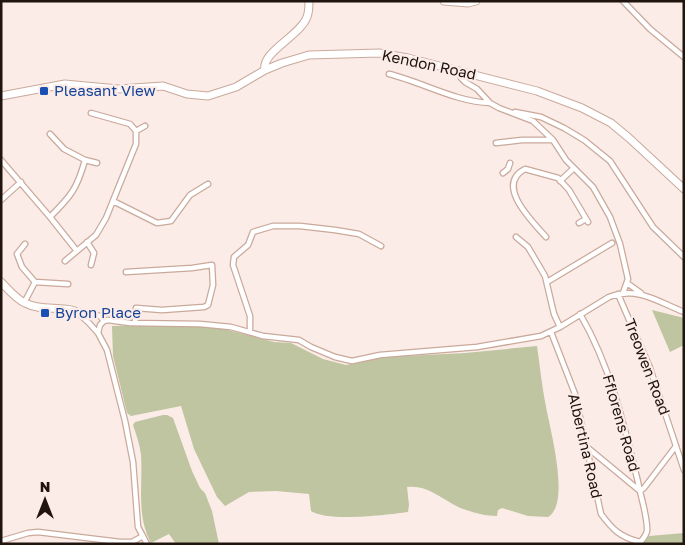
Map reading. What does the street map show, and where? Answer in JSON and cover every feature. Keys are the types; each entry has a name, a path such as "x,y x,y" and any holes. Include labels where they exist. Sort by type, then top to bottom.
{"main road":[{"path":"265,70 264,65 267,58 295,34 304,23 307,17 309,1"},
{"path":"444,1 468,3 476,1"},
{"name":"Kendon Road","path":"1,96 65,84 118,89 163,86 187,94 208,96 236,87 265,70 282,63 309,55 379,53 408,58 537,91 582,108 611,124 629,138 684,188"},
{"path":"1,282 24,303 37,307 76,311"}],"street":[{"path":"623,1 650,29 684,57"},
{"path":"461,72 461,78 477,89 490,103 533,121 553,140 566,160 593,187 610,217 625,264 628,279 620,294"},
{"path":"389,74 409,79 475,103 490,103"},
{"path":"513,112 518,111 541,117 564,128 584,140 610,161 653,227 684,257"},
{"path":"66,261 96,235 113,201 136,144 136,131 130,124 91,112"},
{"path":"136,131 145,126"},
{"path":"50,134 64,149 85,160 97,163"},
{"path":"496,142 553,140"},
{"path":"1,160 77,251"},
{"path":"50,217 76,188 85,160"},
{"path":"503,173 508,169 510,163"},
{"path":"560,180 574,168"},
{"path":"508,169 516,176"},
{"path":"546,237 518,202 514,182 516,176 526,170 560,180 587,220 579,223"},
{"path":"1,200 21,182"},
{"path":"113,201 157,222 171,220 190,195 208,184"},
{"path":"250,332 250,316 232,265 234,257 248,245 253,232 273,226 300,226 359,234 381,246"},
{"path":"516,237 528,247 547,282 554,314 560,327"},
{"path":"87,242 94,253 91,265"},
{"path":"547,282 612,243"},
{"path":"25,244 17,254 22,267 35,282 68,284"},
{"path":"126,272 212,265 213,285 208,305 204,307 162,310 136,308 135,323"},
{"path":"24,303 35,282"},
{"path":"627,283 642,294 684,312"},
{"path":"98,333 100,325 108,320 232,327 276,338 299,340 335,357 352,362 380,355 477,347 536,338 560,327 609,297 620,294 642,294"},
{"name":"Treowen Road","path":"620,294 650,368 684,470"},
{"path":"76,311 100,316 104,322"},
{"path":"76,311 98,333 107,350 133,462 138,527 147,544"},
{"name":"Fflorens Road","path":"580,314 600,353 629,443 647,531 640,543"},
{"name":"Albertina Road","path":"551,332 575,394 602,514 611,527 621,535 640,543"},
{"path":"588,448 640,491 676,446"},
{"path":"1,541 38,532 120,542 132,542 143,536"}],"green space":[{"path":"652,310 684,318 684,345 670,352"},
{"path":"173,324 224,329 274,342 291,343 323,359 346,365 385,357 465,353 537,346 559,482 555,509 548,517 528,516 502,508 498,510 497,516 485,515 458,507 430,491 415,487 407,487 408,512 386,515 343,517 319,514 311,511 309,494 276,491 249,492 225,506 217,497 194,449 181,406 131,416 127,413 113,356 112,326"},
{"path":"163,415 173,418 192,471 200,488 205,493 212,511 219,544 176,544 169,534 151,543 146,532 141,500 141,455 133,425 135,422"},
{"path":"684,533 684,544 642,544 649,536"}],"place":[{"name":"Pleasant View","path":"44,91"},
{"name":"Byron Place","path":"45,313"}]}
